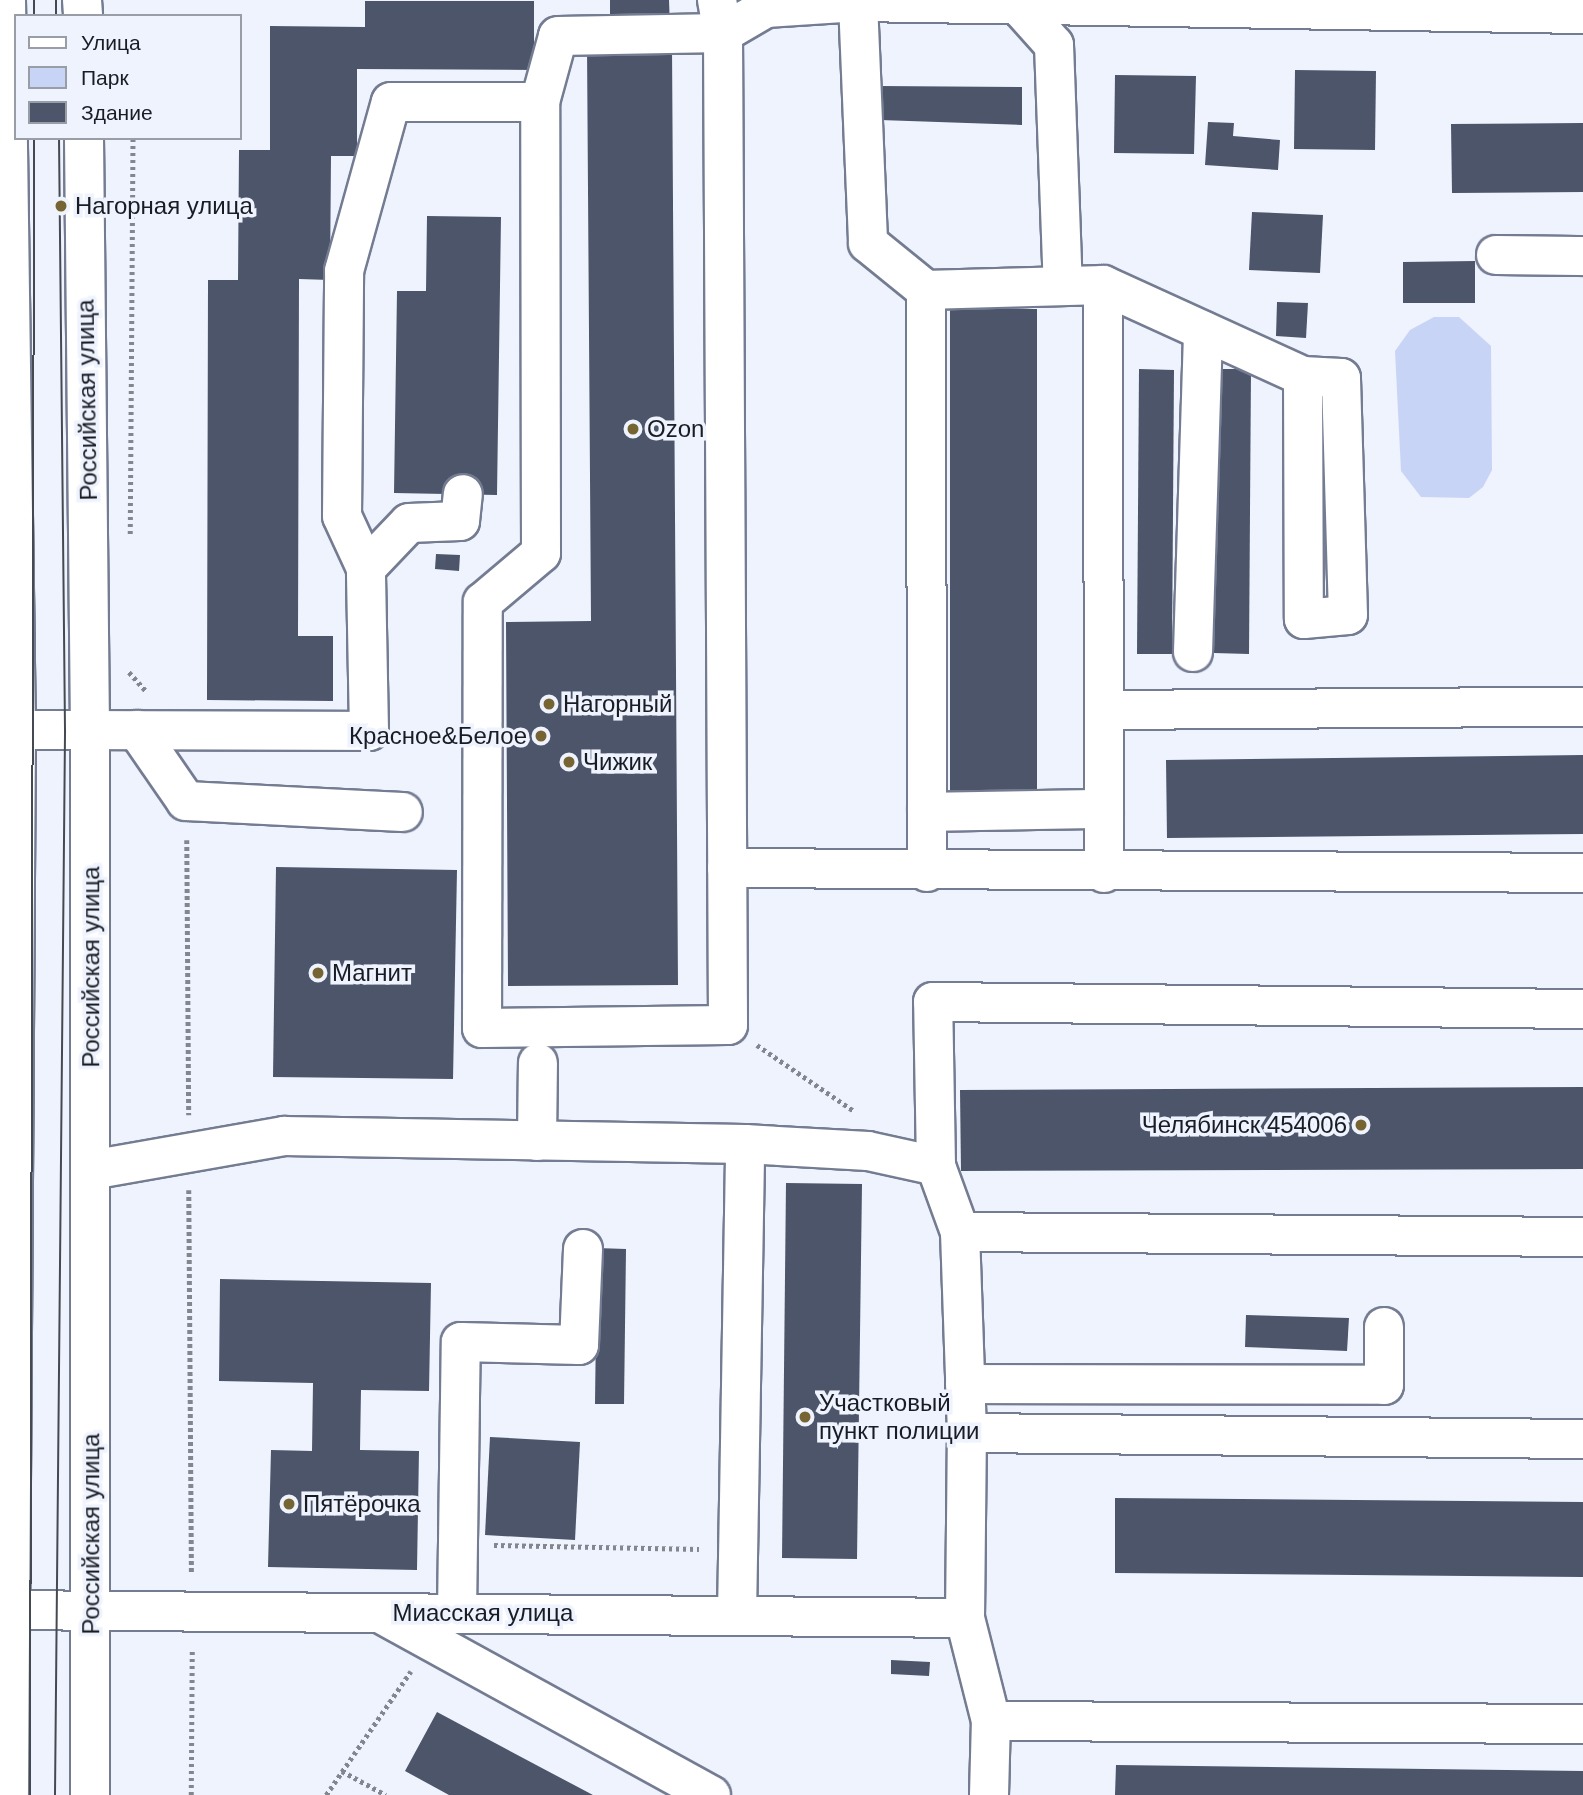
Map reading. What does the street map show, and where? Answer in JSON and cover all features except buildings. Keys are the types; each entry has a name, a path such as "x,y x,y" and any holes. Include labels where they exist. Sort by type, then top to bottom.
{"main road":[{"path":"6,0 16,730 6,1610 9,1795"},
{"path":"858,2 869,243 926,290 1103,285 1303,376 1341,378 1348,615 1304,619 1303,376"},
{"path":"720,16 727,1025 482,1028 483,602 541,553 540,102 558,36 720,16 798,3 1020,4 1583,14"},
{"path":"1020,4 1054,45 1062,286"},
{"path":"16,730 369,731 366,568 342,516 344,271 391,102 540,102"},
{"name":"Российская улица","path":"84,140 92,1170 90,1795"},
{"path":"1496,256 1583,256"},
{"path":"1103,285 1104,873"},
{"path":"926,290 927,872"},
{"path":"1193,652 1203,331"},
{"path":"366,568 409,523 460,521 463,494"},
{"path":"1104,710 1583,707"},
{"path":"137,730 187,801 403,812"},
{"path":"927,812 1104,809"},
{"path":"727,868 927,872 1583,873"},
{"path":"989,1795 991,1721 965,1618 967,1433 960,1232 936,1166 933,1002 1583,1009"},
{"path":"537,1141 538,1063"},
{"path":"92,1170 284,1136 745,1144 868,1152 936,1166"},
{"path":"737,1615 745,1144"},
{"path":"960,1232 1583,1237"},
{"path":"457,1614 461,1342 579,1345 583,1249"},
{"path":"965,1384 1384,1385 1384,1327"},
{"path":"967,1433 1583,1439"},
{"name":"Миасская улица","path":"6,1610 965,1618"},
{"path":"379,1612 711,1795"},
{"path":"991,1721 1583,1724"}],"path":[{"path":"130,536 133,140"},
{"path":"129,660 129,674 186,730"},
{"path":"369,731 483,733"},
{"path":"187,801 191,1795"},
{"path":"727,1025 866,1119"},
{"path":"458,1544 737,1550"},
{"path":"326,1795 431,1641"},
{"path":"342,1771 386,1795"}],"green space":[{"path":"1434,317 1459,317 1491,346 1492,470 1483,487 1469,498 1421,497 1401,471 1395,351 1410,330"}],"tram line":[{"path":"34,0 34,14"},
{"path":"56,0 56,14"},
{"path":"30,1795 34,140"},
{"path":"55,1795 65,730 59,140"}],"place":[{"name":"Нагорная улица","path":"61,206"},
{"name":"Ozon","path":"633,429"},
{"name":"Нагорный","path":"549,704"},
{"name":"Красное&Белое","path":"541,736"},
{"name":"Чижик","path":"569,762"},
{"name":"Магнит","path":"318,973"},
{"name":"Челябинск 454006","path":"1361,1125"},
{"name":"Участковый пункт полиции","path":"805,1417"},
{"name":"Пятёрочка","path":"289,1504"}]}
